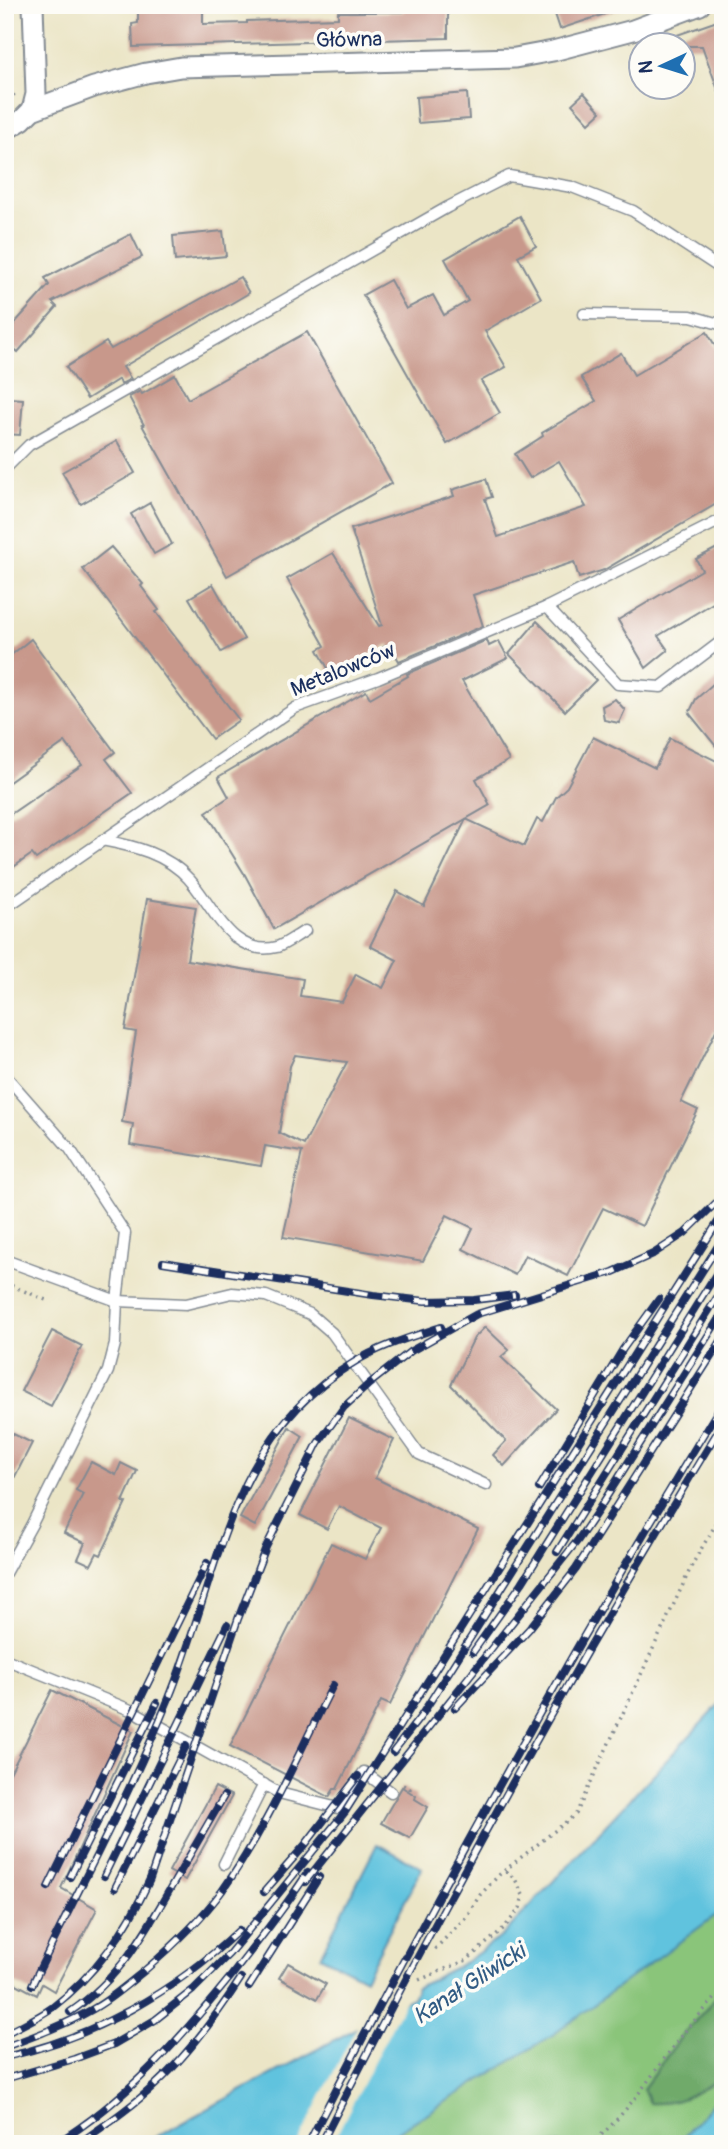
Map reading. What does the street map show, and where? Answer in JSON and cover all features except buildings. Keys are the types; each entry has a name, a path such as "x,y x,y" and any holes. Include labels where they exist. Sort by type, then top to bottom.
{"street":[{"path":"32,110 36,94 33,5"},
{"name":"Główna","path":"5,130 32,110 96,86 181,66 515,58 633,30 700,5"}],"lane":[{"path":"5,468 29,445 41,438 448,207 509,176 572,187 633,211 723,270"},
{"path":"584,314 691,316 723,325"},
{"name":"Metalowców","path":"5,908 295,708 378,678 547,607 723,519"},
{"path":"547,607 618,684 661,687 723,640"},
{"path":"102,840 161,856 189,878 220,924 238,939 260,949 279,946 305,931"},
{"path":"5,1075 70,1149 125,1233 115,1344 108,1371 5,1573"},
{"path":"5,1260 117,1301 186,1304 232,1293 266,1296 310,1314 332,1333 419,1454 486,1485"},
{"path":"5,1659 133,1711 279,1793 338,1808 364,1772 391,1792"},
{"path":"224,1864 264,1784"}],"path":[{"path":"5,1283 46,1300"},
{"path":"435,1950 502,1872 576,1814 693,1563 723,1512"},
{"path":"419,1980 467,1960 504,1927 520,1908 523,1895 515,1878 502,1872"},
{"path":"591,2144 609,2129 643,2089 681,2037 723,1990"}],"green space":[{"path":"723,1908 723,1990 681,2037 643,2089 690,2096 723,2078 723,2092 677,2144 378,2144 554,2034"},
{"path":"723,1990 723,2078 682,2099 649,2103 643,2089 681,2037"}],"water":[{"name":"Kanał Gliwicki","path":"723,1700 723,1910 554,2034 378,2144 143,2144 412,1998 416,1988 467,1961 502,1936"},
{"path":"377,1844 422,1868 365,1979 320,1956"},
{"path":"723,2092 721,2144 677,2144"}],"pier":[{"path":"407,1997 332,2144 297,2144 359,2022"}],"railway":[{"path":"5,2034 47,2011 69,1994 97,1965 132,1915 150,1879 238,1619 266,1547 318,1443 344,1407 411,1351 477,1314 613,1272 653,1254 685,1233 723,1196"},
{"path":"5,2079 114,2044 155,2020 193,1990 229,1954 345,1812 723,1214"},
{"path":"393,1752 421,1716 723,1238"},
{"path":"163,1262 425,1301 474,1300 515,1295"},
{"path":"473,1652 522,1583 723,1263"},
{"path":"557,1552 723,1288"},
{"path":"539,1488 623,1349 659,1299"},
{"path":"305,1882 578,1540 723,1312"},
{"path":"32,1985 154,1735 186,1652 216,1558 253,1470 279,1430 311,1394 363,1357 396,1342 441,1327"},
{"path":"455,1708 529,1629 576,1569 723,1338"},
{"path":"308,2144 406,1955 508,1769 723,1402"},
{"path":"321,2144 514,1779 723,1423"},
{"path":"48,1887 207,1563"},
{"path":"104,1876 227,1625"},
{"path":"5,2047 61,2025 106,2001 165,1953 204,1913 222,1891 253,1842 333,1685"},
{"path":"70,1877 157,1703"},
{"path":"115,1888 186,1746"},
{"path":"264,1892 305,1845 358,1776"},
{"path":"70,2012 103,1985 129,1955 152,1921 224,1796"},
{"path":"55,2144 128,2089 172,2045 232,1975 308,1872"},
{"path":"249,1987 319,1877"},
{"path":"5,2057 69,2038 131,2010 188,1973 239,1930"},
{"path":"78,2144 128,2108 180,2060 202,2034 241,1978"}]}
